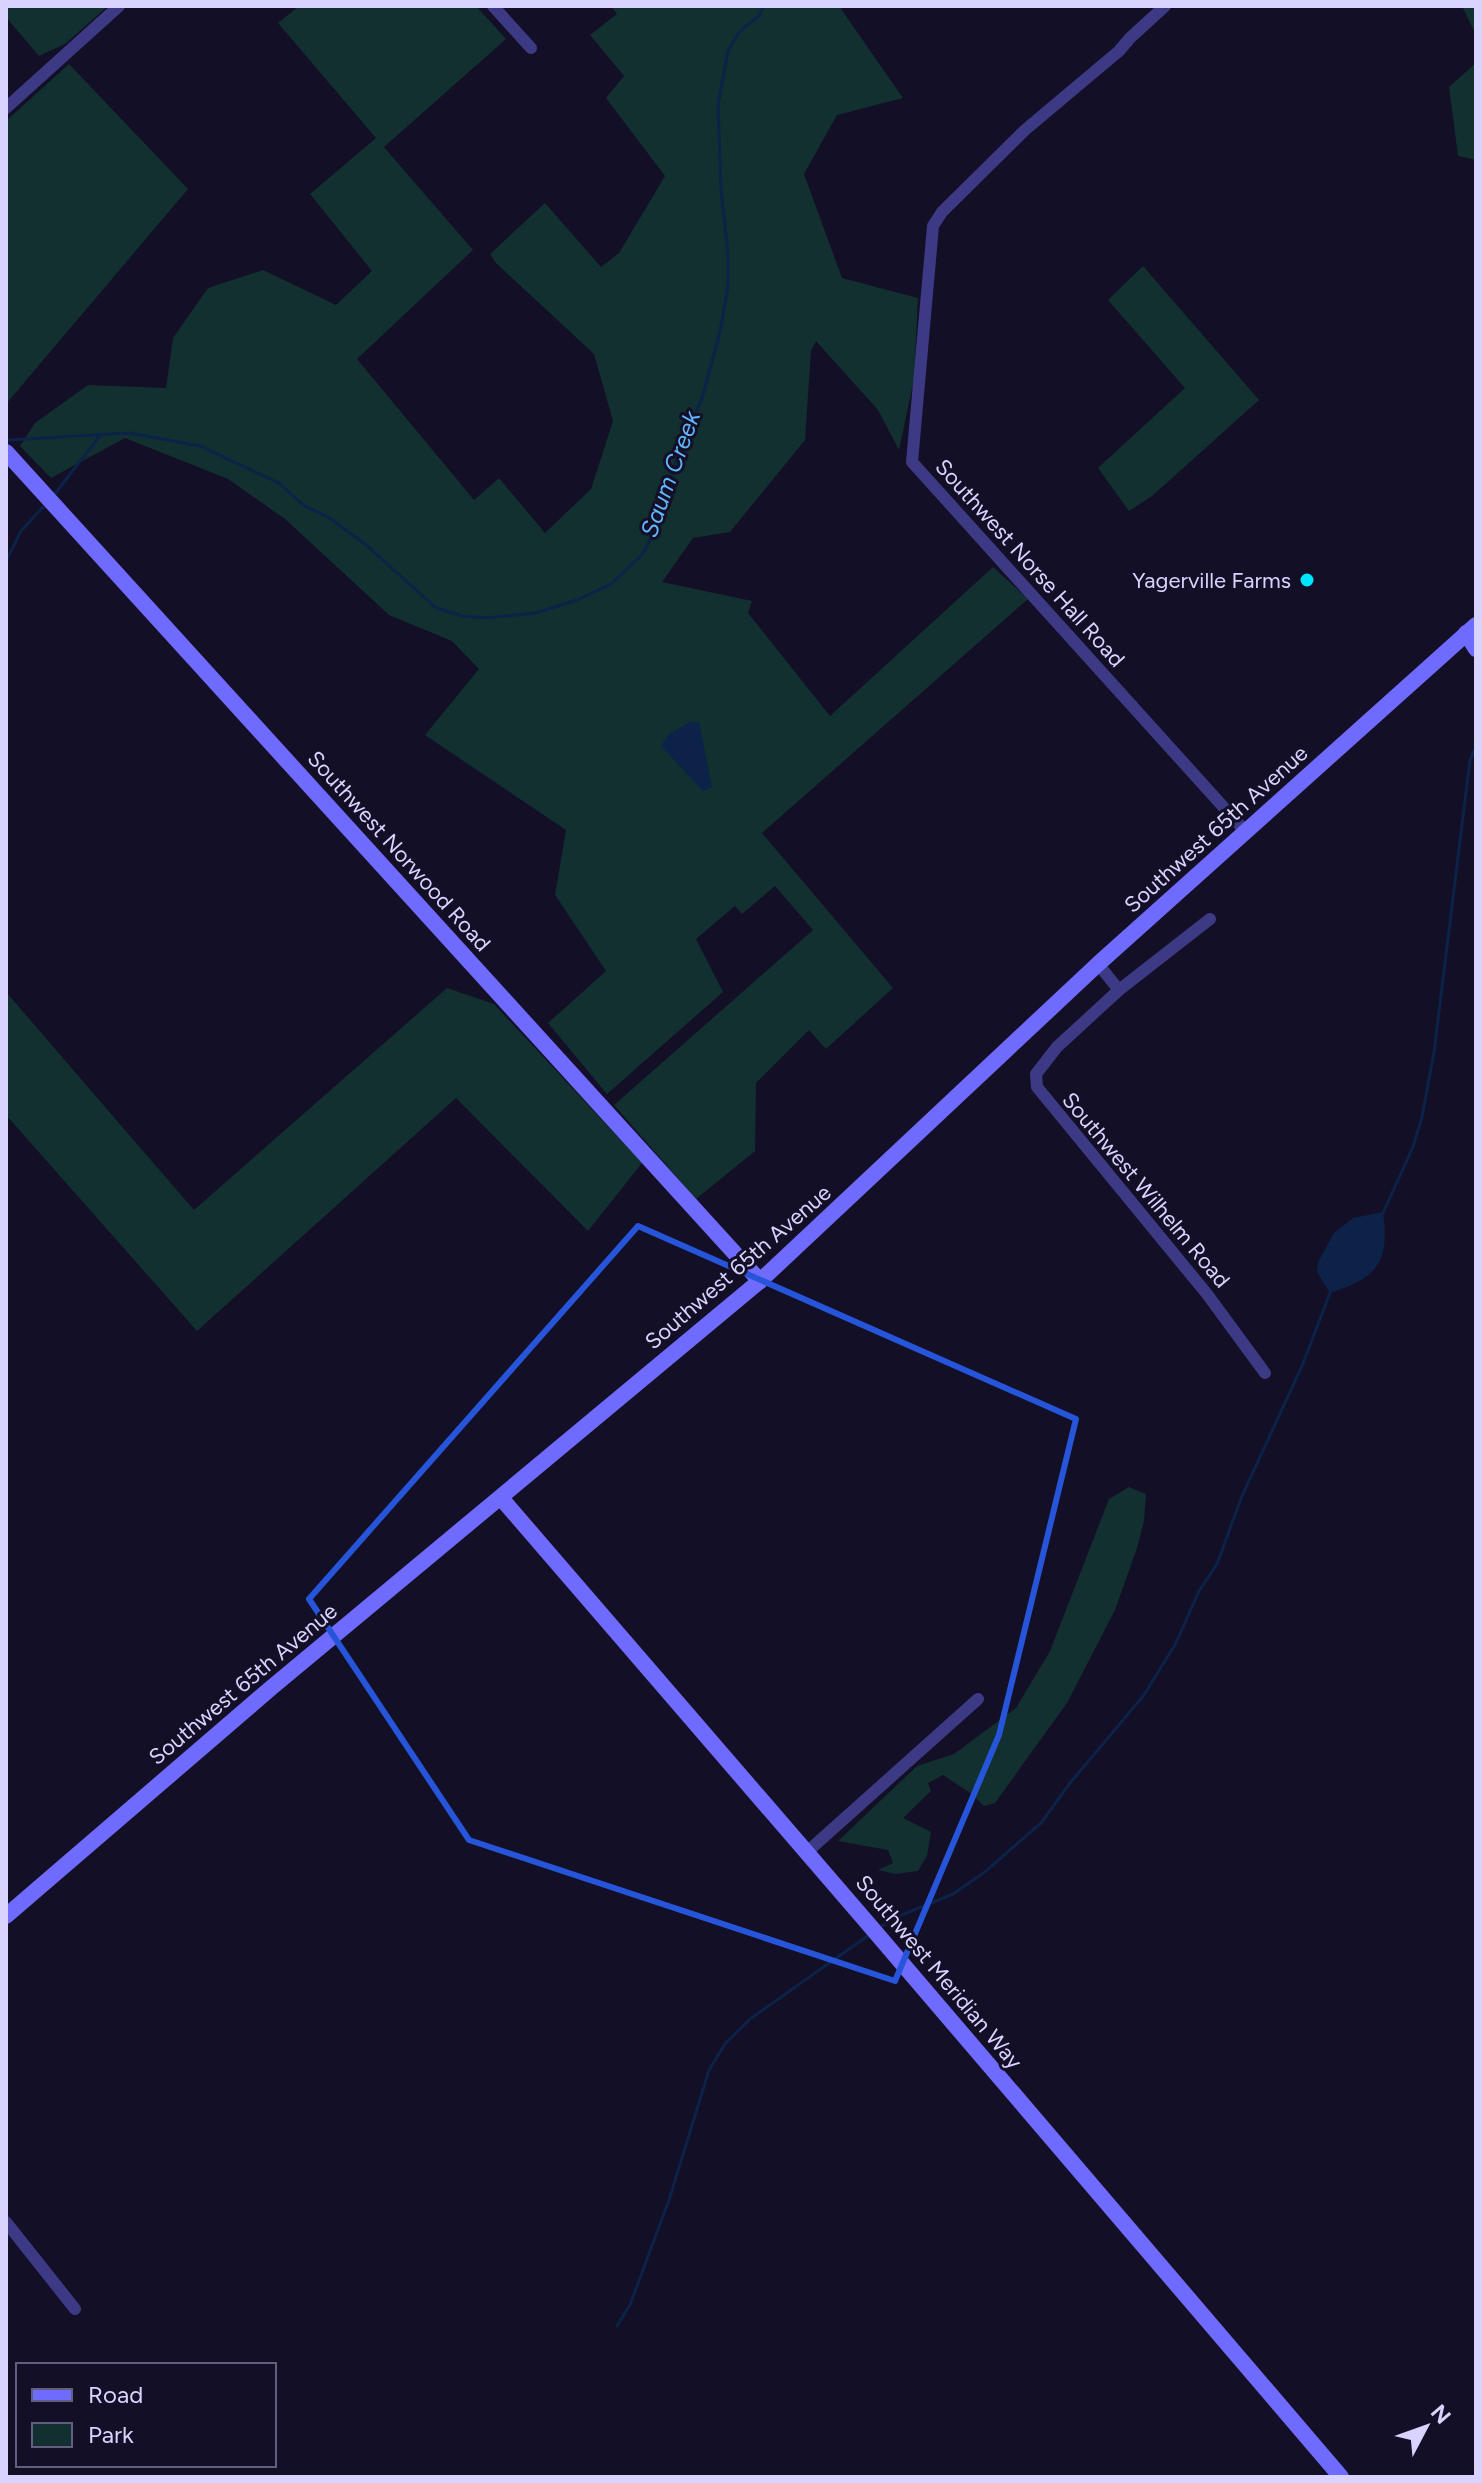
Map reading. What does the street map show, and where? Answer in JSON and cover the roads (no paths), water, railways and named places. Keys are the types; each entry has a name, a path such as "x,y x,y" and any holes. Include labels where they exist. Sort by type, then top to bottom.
{"street":[{"path":"6,108 119,6"},
{"path":"493,6 531,48"},
{"name":"Southwest Norse Hall Road","path":"1165,6 1119,51 1025,130 942,212 933,226 912,462 1246,832"},
{"name":"Southwest Norwood Road","path":"6,452 760,1281"},
{"path":"1471,629 1476,649"},
{"name":"Southwest 65th Avenue","path":"6,1916 271,1688 760,1281 1098,964 1471,629"},
{"path":"1098,964 1119,990 1210,919"},
{"name":"Southwest Wilhelm Road","path":"1119,990 1043,1062 1036,1074 1037,1087 1048,1105 1207,1294 1265,1373"},
{"name":"Southwest Meridian Way","path":"501,1498 1341,2477"},
{"path":"807,1852 978,1699"},
{"path":"6,2222 75,2309"}],"water":[{"path":"690,722 699,722 712,787 703,791 661,746 669,734"},
{"path":"1383,1212 1384,1243 1377,1265 1360,1281 1330,1293 1317,1272 1318,1262 1334,1233 1353,1218"}],"waterway":[{"name":"Saum Creek","path":"8,440 130,433 200,446 279,483 303,505 328,517 365,544 436,608 462,616 485,618 535,613 577,600 611,584 642,555 650,540 703,395 720,332 728,286 728,253 721,189 718,105 728,51 739,32 759,16 764,6"},
{"name":"Saum Creek","path":"54,495 101,434"},
{"name":"Saum Creek","path":"6,561 21,531 43,507"},
{"path":"1383,1213 1413,1147 1422,1117 1434,1052 1470,760 1476,747"},
{"path":"878,1929 892,1919 953,1894 986,1871 1041,1823 1070,1783 1144,1695 1176,1643 1199,1591 1217,1564 1242,1496 1302,1366 1330,1293"},
{"path":"617,2326 630,2305 669,2200 709,2070 725,2044 750,2019 869,1935"}],"place":[{"name":"Yagerville Farms","path":"1307,580"}]}
